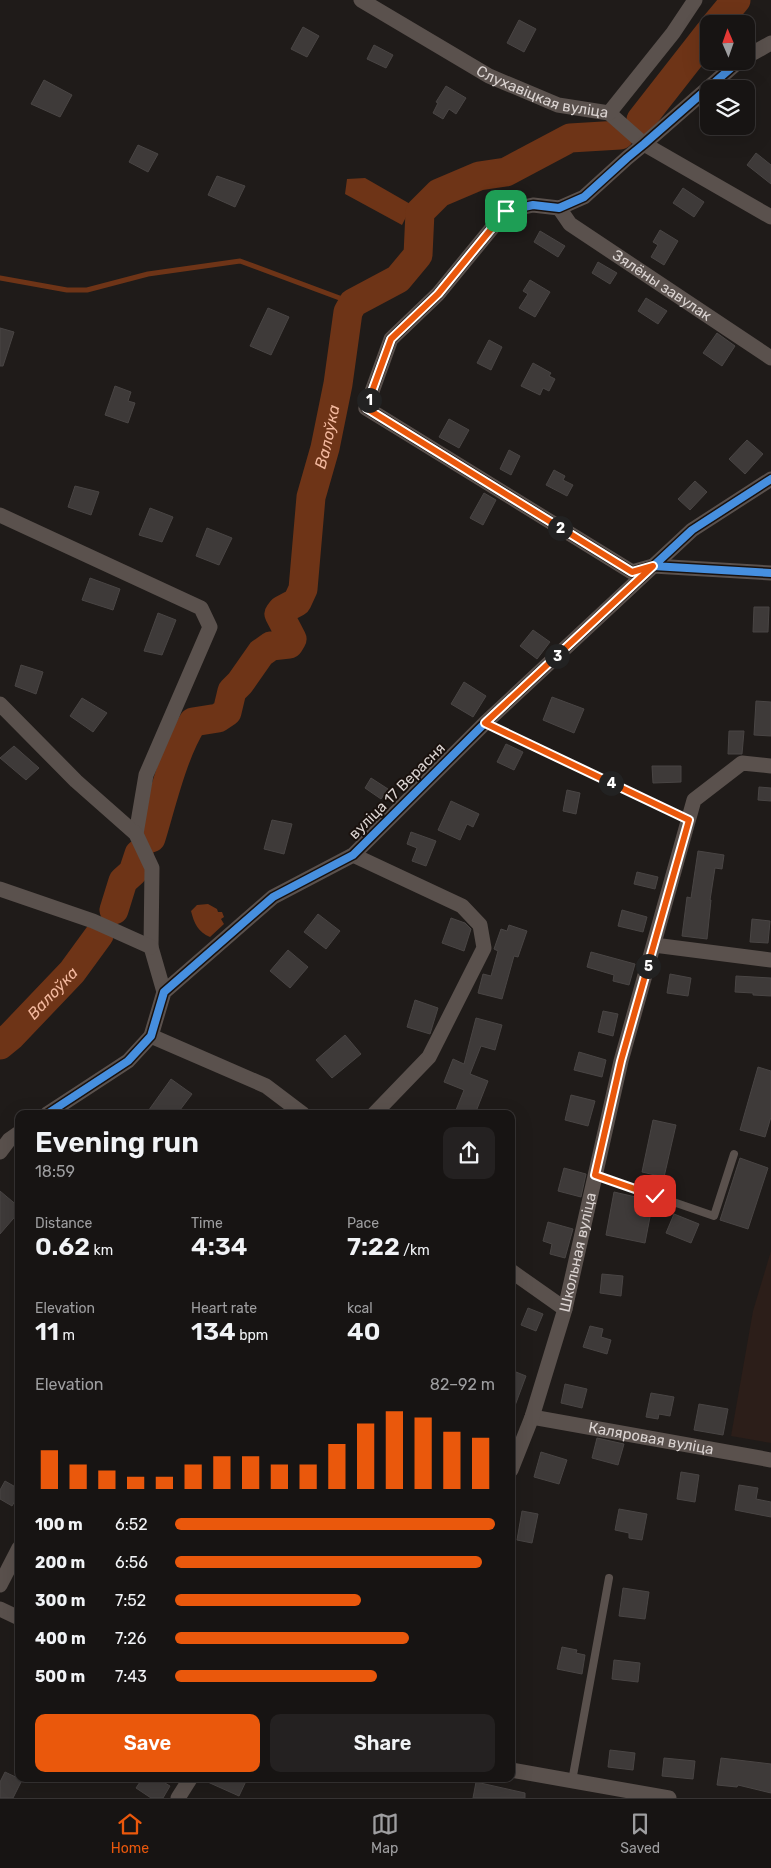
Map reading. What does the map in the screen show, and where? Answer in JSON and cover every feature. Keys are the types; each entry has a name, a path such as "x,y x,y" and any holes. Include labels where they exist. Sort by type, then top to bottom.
{"street":[{"name":"Слухавіцкая вуліца","path":"361,0 489,76 558,105 609,113 644,144 771,217"},
{"path":"609,113 673,33 695,0"},
{"path":"755,52 771,44"},
{"path":"729,70 584,197 559,208 533,205 506,211 438,294 391,339 366,408 632,572 653,566 771,574"},
{"name":"Зялёны завулак","path":"559,208 570,224 771,358"},
{"name":"вуліца 17 Верасня","path":"164,992 272,897 353,855 485,723 692,530 771,478"},
{"path":"0,515 201,608 210,627 146,775 136,834"},
{"path":"0,704 76,781 136,834 152,868 151,948 164,992 151,1036 128,1061 53,1110"},
{"name":"Школьная вуліца","path":"515,1460 532,1417 565,1309 621,1061 694,800 742,764 771,766"},
{"path":"353,855 462,906 480,925 484,948 429,1057 378,1110"},
{"path":"0,889 93,921 151,948"},
{"path":"654,945 771,960"},
{"path":"151,1036 266,1086 298,1110"},
{"path":"515,1274 565,1309"},
{"name":"Каляровая вуліца","path":"532,1417 771,1460"},
{"path":"0,1584 15,1556"},
{"path":"0,1609 15,1616"},
{"path":"515,1771 669,1798"},
{"path":"178,1798 188,1782"}],"lane":[{"path":"485,723 689,820"},
{"path":"595,1175 714,1216 734,1154"},
{"path":"572,1781 609,1578"}],"shaded area":[{"path":"365,178 412,205 402,225 345,194 347,179"},
{"path":"208,904 217,909 218,912 222,912 224,917 221,919 224,924 210,937 202,933 197,927 191,911 197,905"},
{"path":"771,1251 771,1443 731,1436 753,1311"}],"building":[{"path":"519,20 536,29 524,52 507,43"},
{"path":"303,27 319,36 307,57 291,49"},
{"path":"374,45 393,55 386,68 367,59"},
{"path":"44,80 72,95 60,117 31,104"},
{"path":"446,86 466,98 456,114 449,109 443,119 433,113 438,103 436,102"},
{"path":"138,145 158,154 148,172 129,162"},
{"path":"756,153 771,165 771,184 747,165"},
{"path":"217,176 245,186 235,207 208,195"},
{"path":"683,188 704,202 694,217 673,203"},
{"path":"660,230 678,241 664,265 651,257 658,245 653,242"},
{"path":"540,231 565,246 558,257 534,242"},
{"path":"598,262 617,273 610,284 592,273"},
{"path":"530,280 550,292 535,317 519,308 528,294 523,291"},
{"path":"646,298 667,311 658,324 638,311"},
{"path":"268,308 289,317 271,355 250,346"},
{"path":"0,328 14,332 3,366 0,366"},
{"path":"717,333 735,346 722,366 703,353"},
{"path":"489,340 502,347 491,370 477,363"},
{"path":"533,363 551,373 549,376 555,379 549,391 543,388 540,395 521,386"},
{"path":"115,386 131,392 128,401 135,403 128,423 105,415"},
{"path":"449,419 469,430 459,448 439,437"},
{"path":"747,440 763,454 745,474 729,459"},
{"path":"509,450 520,456 511,475 500,469"},
{"path":"554,470 565,476 563,480 573,485 567,496 546,485"},
{"path":"695,481 707,492 690,510 678,499"},
{"path":"75,486 99,492 91,515 68,507"},
{"path":"484,493 496,500 483,525 470,518"},
{"path":"150,508 173,517 162,542 139,535"},
{"path":"207,528 232,538 219,565 196,556"},
{"path":"90,578 120,589 113,610 82,600"},
{"path":"754,607 769,607 768,632 753,632"},
{"path":"158,613 176,620 162,655 144,651"},
{"path":"533,630 550,642 537,659 520,646"},
{"path":"21,665 43,672 36,694 15,686"},
{"path":"464,682 486,696 473,717 451,704"},
{"path":"552,697 584,709 574,733 543,720"},
{"path":"82,698 107,713 93,732 70,716"},
{"path":"756,701 771,702 771,736 754,735"},
{"path":"729,731 744,731 742,754 728,754"},
{"path":"506,744 523,752 514,770 497,762"},
{"path":"14,746 39,768 26,780 0,758"},
{"path":"652,766 681,766 681,782 653,783"},
{"path":"371,778 388,789 381,799 365,788"},
{"path":"759,787 771,788 771,801 758,800"},
{"path":"567,790 580,793 576,814 563,811"},
{"path":"451,801 479,814 473,827 467,824 460,840 438,830"},
{"path":"272,820 292,824 284,854 264,849"},
{"path":"411,832 436,841 426,866 412,861 417,848 407,844"},
{"path":"698,851 724,855 722,869 715,868 707,939 682,936 687,897 691,898"},
{"path":"637,872 658,877 655,889 634,884"},
{"path":"622,910 647,917 643,932 618,926"},
{"path":"318,914 340,931 326,949 304,932"},
{"path":"451,918 465,923 471,929 464,951 442,943"},
{"path":"752,919 770,921 768,943 750,942"},
{"path":"509,925 527,931 518,957 514,956 502,999 478,993 483,974 491,976 498,951 494,949 501,929 507,931"},
{"path":"288,950 308,967 290,988 270,971"},
{"path":"591,952 635,964 629,985 613,981 614,975 587,967"},
{"path":"670,974 691,978 688,996 667,993"},
{"path":"736,976 771,978 771,996 735,992"},
{"path":"415,1000 438,1008 430,1034 407,1027"},
{"path":"603,1011 618,1014 613,1036 598,1032"},
{"path":"476,1018 502,1025 495,1050 481,1046 470,1074 488,1081 477,1110 456,1110 464,1090 444,1082 453,1059 464,1064"},
{"path":"345,1035 361,1054 332,1078 316,1060"},
{"path":"579,1052 606,1060 602,1077 574,1070"},
{"path":"758,1067 771,1071 771,1117 765,1137 740,1130"},
{"path":"171,1079 192,1094 180,1110 149,1110"},
{"path":"571,1095 595,1101 588,1126 565,1120"},
{"path":"653,1120 676,1125 664,1177 642,1172"},
{"path":"740,1158 768,1168 748,1229 720,1220"},
{"path":"564,1168 586,1174 581,1197 558,1191"},
{"path":"0,1191 15,1204 15,1217 0,1234"},
{"path":"614,1192 653,1201 645,1243 606,1235"},
{"path":"674,1214 699,1224 691,1243 666,1233"},
{"path":"548,1222 573,1229 565,1258 550,1254 552,1244 543,1241"},
{"path":"602,1274 623,1276 621,1296 600,1293"},
{"path":"528,1308 543,1314 536,1331 521,1325"},
{"path":"590,1326 603,1329 601,1337 611,1340 607,1354 583,1347"},
{"path":"515,1372 526,1376 515,1406"},
{"path":"565,1384 587,1389 582,1408 561,1403"},
{"path":"651,1393 674,1397 670,1416 659,1414 658,1419 646,1417"},
{"path":"699,1404 728,1409 723,1435 694,1430"},
{"path":"597,1438 624,1444 618,1465 592,1458"},
{"path":"541,1452 567,1460 559,1484 534,1477"},
{"path":"681,1472 699,1475 695,1502 677,1499"},
{"path":"5,1481 15,1487 15,1501 12,1506 0,1499 0,1490"},
{"path":"739,1485 758,1488 756,1499 771,1502 771,1517 735,1510"},
{"path":"619,1509 647,1514 642,1540 629,1538 629,1533 615,1530"},
{"path":"522,1511 538,1514 532,1543 517,1540"},
{"path":"623,1588 649,1592 645,1619 619,1616"},
{"path":"562,1647 577,1650 576,1653 585,1655 582,1674 557,1669"},
{"path":"614,1660 640,1663 638,1682 612,1679"},
{"path":"610,1750 635,1753 633,1770 608,1767"},
{"path":"664,1758 695,1761 693,1779 662,1776"},
{"path":"721,1758 771,1764 771,1793 738,1785 737,1787 717,1785"},
{"path":"5,1772 15,1777 15,1782 21,1782 13,1798 0,1798 0,1782"},
{"path":"140,1782 166,1782 170,1786 163,1798 151,1798 136,1788"},
{"path":"208,1782 246,1782 239,1796"},
{"path":"476,1782 525,1793 525,1798 473,1798"}],"waterway":[{"name":"Валоўка","path":"724,15 736,0"},
{"name":"Валоўка","path":"641,120 700,45"},
{"name":"Валоўка","path":"151,838 174,763 193,722 218,718 227,712 232,691 240,683 261,653 271,646 289,644 292,639 279,614 282,610 297,602 303,589 311,497 325,448 338,384 348,312 353,303 398,279 418,255 420,212 439,193 479,176 506,172 570,138 620,135"},
{"path":"0,278 67,290 87,290 148,274 240,261 353,303"},
{"name":"Валоўка","path":"114,910 123,881 133,872 139,854"},
{"name":"Валоўка","path":"0,1045 11,1036 72,972 99,935"}],"cycle path":[{"path":"729,70 584,197 559,208 533,205 506,211 438,294 391,339 366,408 632,572 653,566 771,573"},
{"path":"53,1110 128,1061 151,1036 164,992 273,897 353,855 485,723 692,530 771,479"}],"route":[{"path":"506,211 438,294 391,339 366,408 632,572 653,566 485,723 689,820 621,1061 595,1175 655,1196"}]}
